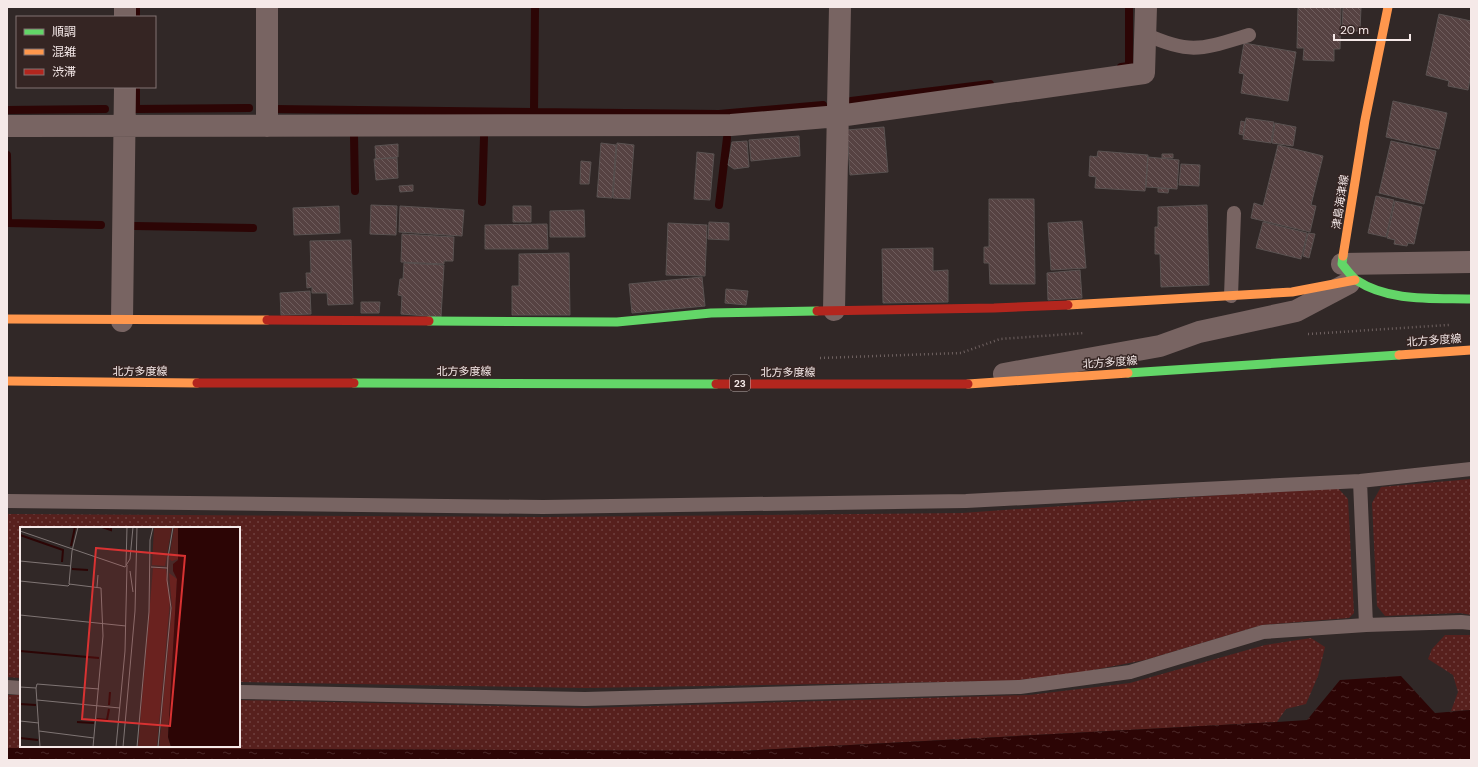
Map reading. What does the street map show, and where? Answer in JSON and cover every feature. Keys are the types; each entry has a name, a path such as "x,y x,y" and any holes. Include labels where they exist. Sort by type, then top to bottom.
{"main road":[{"name":"津島海津線","path":"1348,272 1365,120 1388,7"},
{"path":"7,319 122,321 617,322 711,313 994,308 1292,292 1348,272 1380,291 1412,298 1471,299"},
{"name":"北方多度線","path":"7,381 85,383 965,384 1471,350"}],"street":[{"path":"267,7 267,126"},
{"path":"834,310 840,7"},
{"path":"7,126 731,125 839,116 1144,72 1146,7"},
{"path":"122,321 125,88"},
{"path":"965,384 1012,372 1160,346 1199,332 1296,311 1348,272 1471,262"}],"lane":[{"path":"1145,34 1168,45 1186,49 1209,47 1248,34"},
{"path":"1231,296 1234,213"},
{"path":"7,501 543,507 966,501 1360,481 1471,469"},
{"path":"1360,481 1366,625"},
{"path":"240,692 585,699 1020,687 1130,672 1263,632 1366,625 1471,623"},
{"path":"7,688 20,688"}],"path":[{"path":"1301,334 1456,324"},
{"path":"813,358 961,353 1000,339 1087,333"}],"shaded area":[{"path":"1471,479 1471,615 1460,613 1385,616 1377,606 1372,503 1381,487"},
{"path":"1337,487 1348,499 1354,613 1349,618 1262,625 1145,660 1078,673 1012,681 586,688 240,682 240,527 20,527 20,678 7,677 7,514 543,517 962,513"},
{"path":"1445,635 1471,635 1471,710 1451,711 1458,692 1453,675 1428,659 1432,649"},
{"path":"1311,638 1325,647 1318,676 1306,704 1286,709 1277,722 741,751 7,748 7,695 20,695 20,747 240,747 240,700 587,708 1029,695 1130,683 1265,645"}],"water":[{"path":"1401,676 1435,713 1471,710 1471,760 7,760 7,748 741,751 1277,722 1307,720 1340,680"}],"building":[{"path":"1298,7 1341,7 1340,49 1334,49 1334,61 1303,60 1304,48 1297,48"},
{"path":"1343,7 1361,7 1360,31 1342,31"},
{"path":"1439,14 1471,21 1471,74 1468,90 1448,86 1449,81 1426,75"},
{"path":"1244,43 1296,52 1288,101 1241,93 1244,74 1239,73"},
{"path":"1393,101 1447,113 1439,149 1386,137"},
{"path":"1246,118 1274,122 1271,143 1243,139"},
{"path":"1241,121 1245,122 1243,135 1239,134"},
{"path":"1275,123 1296,127 1293,146 1272,143"},
{"path":"884,127 888,172 850,175 847,130"},
{"path":"799,136 800,156 751,161 749,140"},
{"path":"747,141 749,167 734,169 728,165 732,142"},
{"path":"1391,141 1436,151 1424,204 1379,193"},
{"path":"601,143 616,145 612,198 597,197"},
{"path":"617,143 634,145 630,199 613,198"},
{"path":"398,144 398,157 376,159 375,146"},
{"path":"1278,145 1323,156 1311,205 1316,206 1310,232 1251,218 1254,203 1263,206"},
{"path":"1098,151 1148,155 1145,191 1095,188 1096,177 1089,176 1090,156 1097,157"},
{"path":"697,152 714,154 710,200 694,199"},
{"path":"1162,154 1173,154 1173,158 1162,158"},
{"path":"1148,157 1179,160 1177,189 1146,187"},
{"path":"397,158 398,178 376,180 374,159"},
{"path":"581,161 591,162 589,184 580,184"},
{"path":"1181,164 1200,165 1199,186 1179,185"},
{"path":"413,185 413,191 400,192 399,186"},
{"path":"1158,188 1169,189 1168,193 1158,192"},
{"path":"1376,196 1394,200 1386,237 1368,233"},
{"path":"989,199 1034,199 1035,284 990,284 989,263 984,263 984,247 989,247"},
{"path":"1395,201 1422,207 1414,244 1408,243 1407,246 1394,244 1395,240 1387,238"},
{"path":"371,205 397,206 396,235 370,234"},
{"path":"1207,205 1209,285 1161,287 1160,254 1155,254 1155,227 1158,227 1158,207"},
{"path":"339,206 340,233 294,235 293,208"},
{"path":"400,206 464,210 462,236 399,232"},
{"path":"513,206 531,206 531,222 513,222"},
{"path":"584,210 585,237 550,237 550,211"},
{"path":"1082,221 1086,268 1051,270 1048,223"},
{"path":"709,222 729,223 729,240 708,239"},
{"path":"1263,222 1307,233 1301,259 1256,248"},
{"path":"668,223 707,225 705,276 666,275"},
{"path":"547,224 548,249 485,249 485,225"},
{"path":"1308,233 1315,234 1309,258 1303,256"},
{"path":"402,234 454,237 453,261 444,261 444,264 401,262"},
{"path":"351,240 353,304 328,305 327,293 312,293 312,287 307,288 306,273 311,273 310,241"},
{"path":"933,248 933,271 948,270 948,302 883,303 882,249"},
{"path":"569,253 570,315 512,315 512,286 519,286 519,254"},
{"path":"404,263 444,265 441,317 401,314 402,296 398,295 400,279 403,279"},
{"path":"1080,270 1082,298 1048,300 1047,273"},
{"path":"702,277 705,306 632,313 629,284"},
{"path":"726,289 748,291 746,305 725,303"},
{"path":"310,291 311,314 281,315 280,293"},
{"path":"361,302 380,302 379,313 361,313"}],"waterway":[{"path":"136,7 136,16"},
{"path":"534,112 535,7"},
{"path":"1121,67 1129,66 1129,7"},
{"path":"851,101 990,84"},
{"path":"136,90 136,109 249,108"},
{"path":"273,109 719,114 823,105"},
{"path":"7,110 105,109"},
{"path":"354,135 355,191"},
{"path":"482,202 484,137"},
{"path":"719,205 727,138"},
{"path":"7,155 8,223 101,225"},
{"path":"135,226 253,228"}],"traffic: fast":[{"path":"1343,256 1342,264 1356,280 1383,292 1412,297 1471,299"},
{"path":"429,321 617,322 711,313 817,311"},
{"path":"1128,373 1399,355"},
{"path":"354,383 716,384"}],"traffic: slow":[{"path":"1343,256 1365,120 1388,7"},
{"path":"1068,305 1292,292 1355,280"},
{"path":"7,319 267,320"},
{"path":"1399,355 1471,350"},
{"path":"968,384 1128,373"},
{"path":"7,381 197,383"}],"traffic: jam":[{"path":"817,311 994,308 1068,305"},
{"path":"267,320 429,321"},
{"path":"197,383 354,383"},
{"path":"716,384 968,384"}]}
